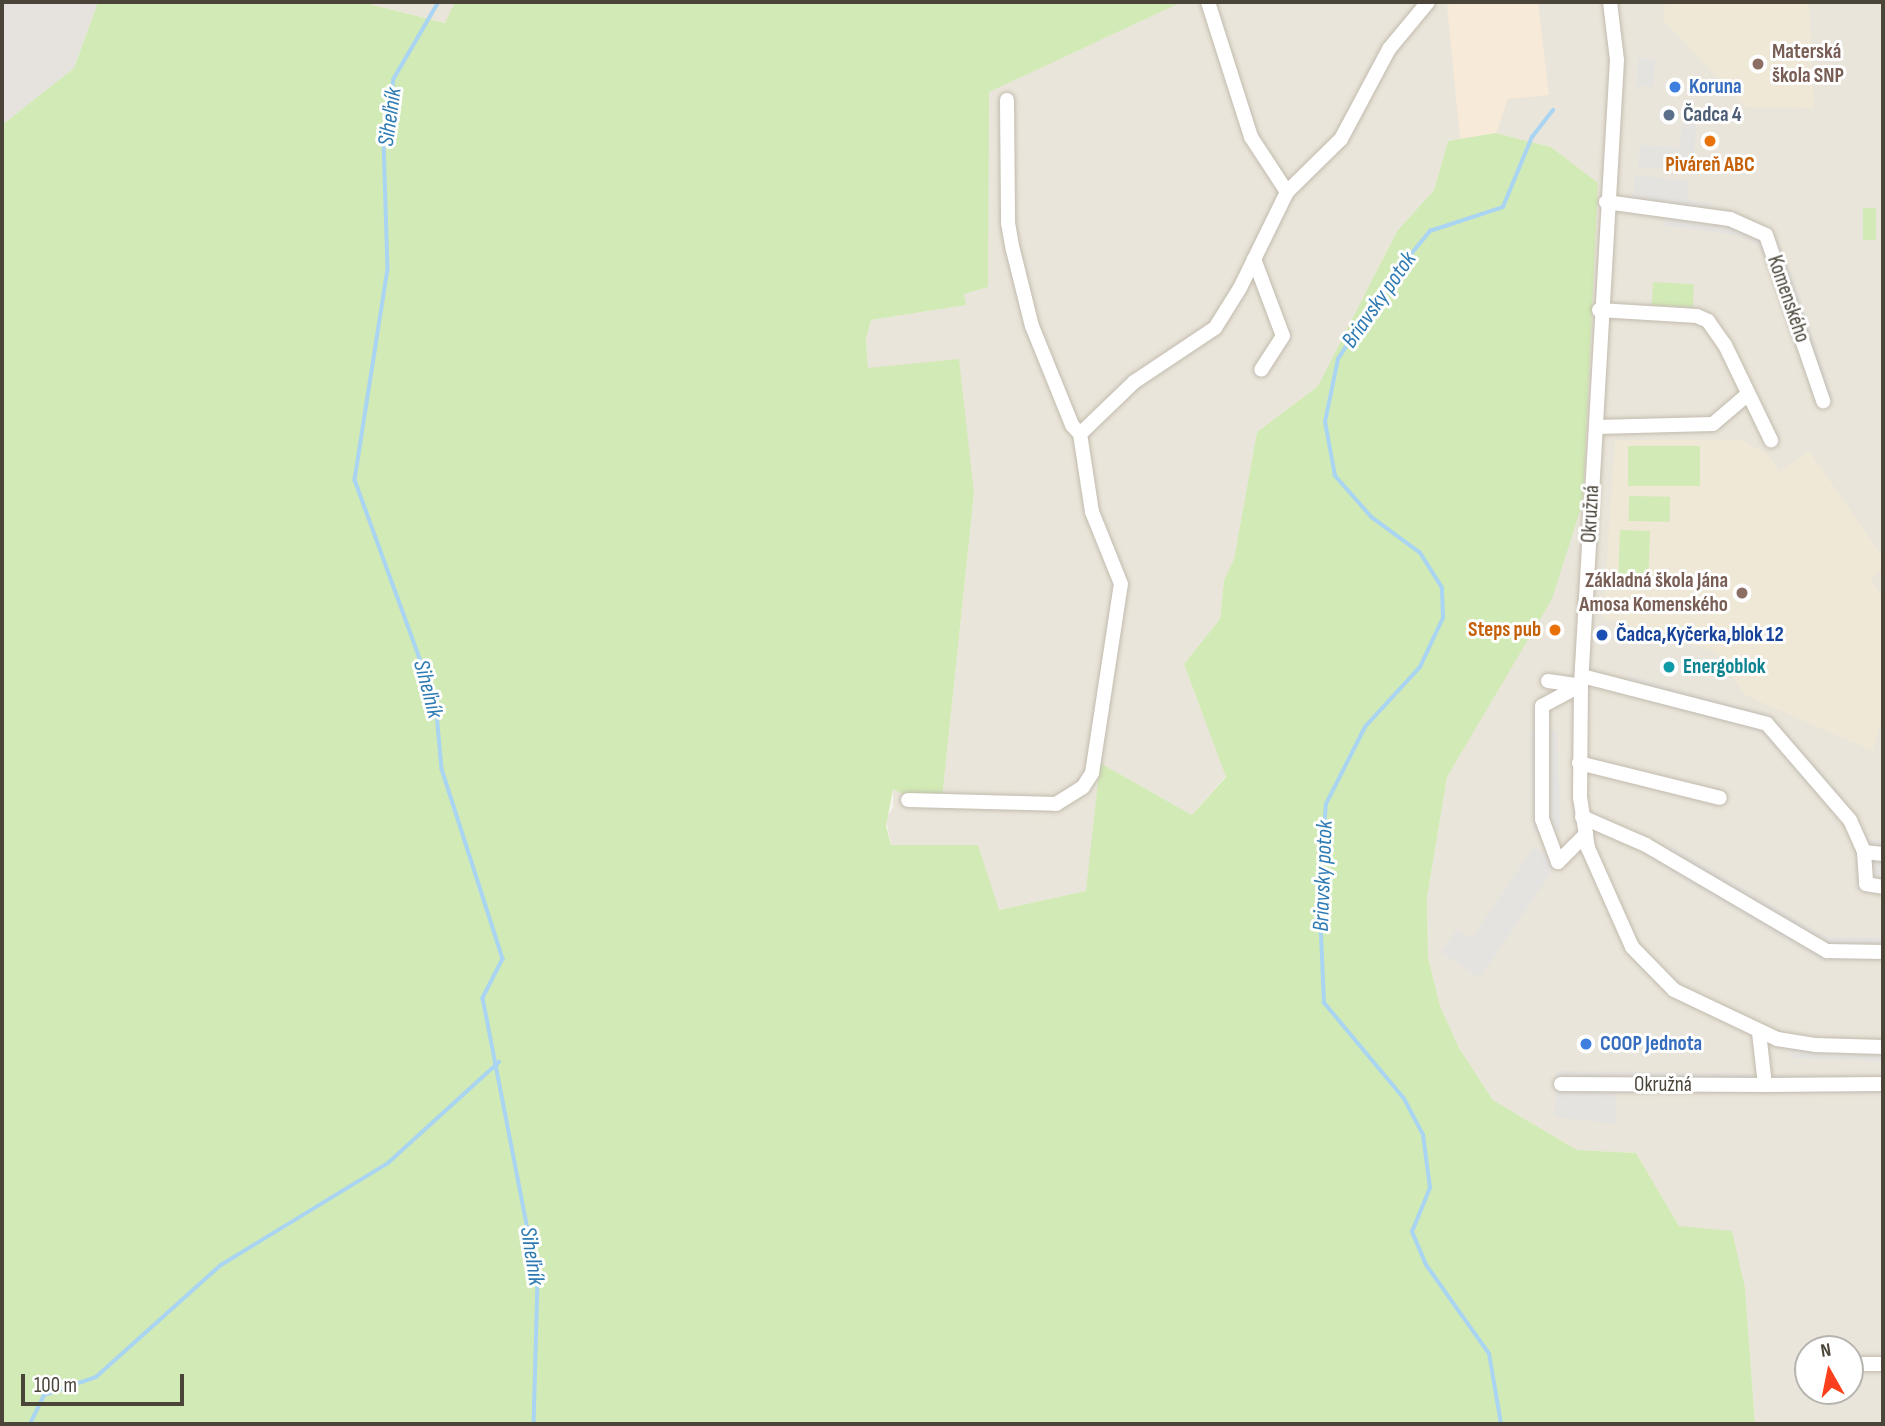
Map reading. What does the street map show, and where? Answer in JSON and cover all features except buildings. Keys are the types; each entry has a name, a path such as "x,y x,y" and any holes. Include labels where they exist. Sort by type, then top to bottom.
{"street":[{"path":"1208,2 1251,137 1287,192"},
{"path":"1080,434 1134,382 1215,328 1254,259 1287,192 1341,139 1389,49 1428,2"},
{"name":"Okružná","path":"1610,2 1617,61 1599,310 1596,427 1579,763 1583,817 1596,874 1632,947 1674,990 1759,1032 1791,1043 1883,1047"},
{"path":"908,800 1056,804 1083,786 1092,773 1121,584 1091,512 1080,434 1072,425 1032,326 1013,250 1008,223 1007,100"},
{"name":"Komenského","path":"1606,202 1730,219 1766,235 1823,401"},
{"path":"1254,259 1283,336 1261,370"},
{"path":"1599,310 1703,318 1725,345 1772,440"},
{"path":"1596,427 1713,424 1748,394"},
{"path":"1582,680 1542,706 1542,820 1558,862 1586,834"},
{"path":"1548,681 1582,680 1767,724 1850,820 1864,852 1866,884 1883,887"},
{"path":"1579,763 1720,798"},
{"path":"1583,817 1646,845 1827,951 1883,952"},
{"path":"1864,852 1883,854"},
{"path":"1759,1032 1765,1085"},
{"name":"Okružná","path":"1561,1084 1883,1084"},
{"path":"1864,1364 1883,1364"}],"shaded area":[{"path":"2,2 98,2 74,68 2,125"},
{"path":"361,2 455,2 446,23"},
{"path":"1182,2 1883,2 1883,1424 1755,1424 1745,1289 1679,1226 1636,1153 1577,1150 1493,1100 1459,1048 1440,1006 1428,957 1427,897 1447,777 1491,701 1597,183 1551,147 1496,133 1448,141 1434,190 1397,231 1318,386 1257,432 1234,559 1224,580 1220,619 1184,664 1226,776 1192,815 1100,763 1087,891 998,910 978,845 891,845 886,819 893,807 893,788 942,798 974,493 868,368 866,339 871,320 965,305 964,294 988,287 988,92"},
{"path":"1451,2 1538,2 1549,95 1508,99 1496,133 1460,139 1447,6"},
{"name":"Materská škola SNP","path":"1666,2 1809,2 1814,108 1746,107 1663,20"},
{"path":"1638,58 1655,59 1654,87 1637,86"},
{"path":"1683,108 1697,109 1693,170 1638,167 1640,145 1680,147"},
{"path":"1635,175 1688,181 1688,200 1710,203 1711,210 1724,215 1754,220 1774,235 1793,277 1834,401 1816,406 1771,264 1758,245 1736,235 1665,226 1661,207 1632,203"},
{"name":"Základná škola Jána Amosa Komenského","path":"1615,440 1742,440 1768,455 1780,472 1809,451 1883,557 1883,569 1871,578 1883,601 1883,713 1873,751 1745,695 1715,651 1603,618"},
{"path":"1628,676 1772,716 1850,806 1838,818 1760,732 1623,694"},
{"path":"1557,731 1560,831 1534,832 1530,732"},
{"path":"1855,840 1883,840 1883,891 1855,891"},
{"path":"1669,845 1826,937 1883,938 1883,960 1822,961 1656,863"},
{"path":"1534,846 1558,862 1480,978 1441,952 1457,929 1472,938"},
{"path":"1791,1043 1883,1046 1882,1061 1790,1058"},
{"path":"1557,1071 1883,1076 1883,1093 1615,1093 1617,1124 1554,1117"}],"green space":[{"path":"98,2 361,2 445,23 455,2 1182,2 989,92 988,287 964,294 966,305 871,320 866,339 868,368 959,359 974,493 942,799 907,796 893,789 886,826 891,845 978,845 999,910 1086,891 1100,763 1192,815 1226,777 1184,664 1220,619 1224,580 1234,559 1257,432 1318,386 1397,231 1434,190 1448,141 1496,133 1551,147 1598,183 1583,501 1552,599 1447,777 1427,897 1428,957 1440,1006 1459,1048 1493,1100 1577,1150 1636,1153 1679,1226 1732,1231 1745,1288 1755,1424 2,1424 2,125 74,68"},
{"path":"1863,208 1876,208 1876,240 1863,240"},
{"path":"1653,282 1694,284 1693,307 1652,305"},
{"path":"1628,446 1700,446 1700,486 1628,486"},
{"path":"1629,496 1670,497 1670,522 1629,521"},
{"path":"1620,530 1650,531 1648,577 1618,576"}],"waterway":[{"name":"Siheľník","path":"439,2 394,79 384,142 388,269 355,480 436,703 442,769 503,959 483,998 538,1282 534,1424"},
{"name":"Briavsky potok","path":"1501,1424 1489,1354 1426,1265 1412,1232 1430,1188 1423,1135 1404,1099 1324,1003 1319,887 1326,804 1365,727 1420,667 1443,618 1442,588 1420,553 1372,518 1335,476 1325,422 1338,359 1389,281 1430,231 1503,207 1532,137 1553,110"},
{"path":"30,1424 44,1395 96,1377 221,1265 388,1163 499,1062"}],"place":[{"name":"Materská škola SNP","path":"1758,64"},
{"name":"Koruna","path":"1675,87"},
{"name":"Čadca 4","path":"1669,115"},
{"name":"Piváreň ABC","path":"1710,141"},
{"name":"Základná škola Jána Amosa Komenského","path":"1742,593"},
{"name":"Steps pub","path":"1555,630"},
{"name":"Čadca,Kyčerka,blok 12","path":"1602,635"},
{"name":"Energoblok","path":"1669,667"},
{"name":"COOP Jednota","path":"1586,1044"}]}
